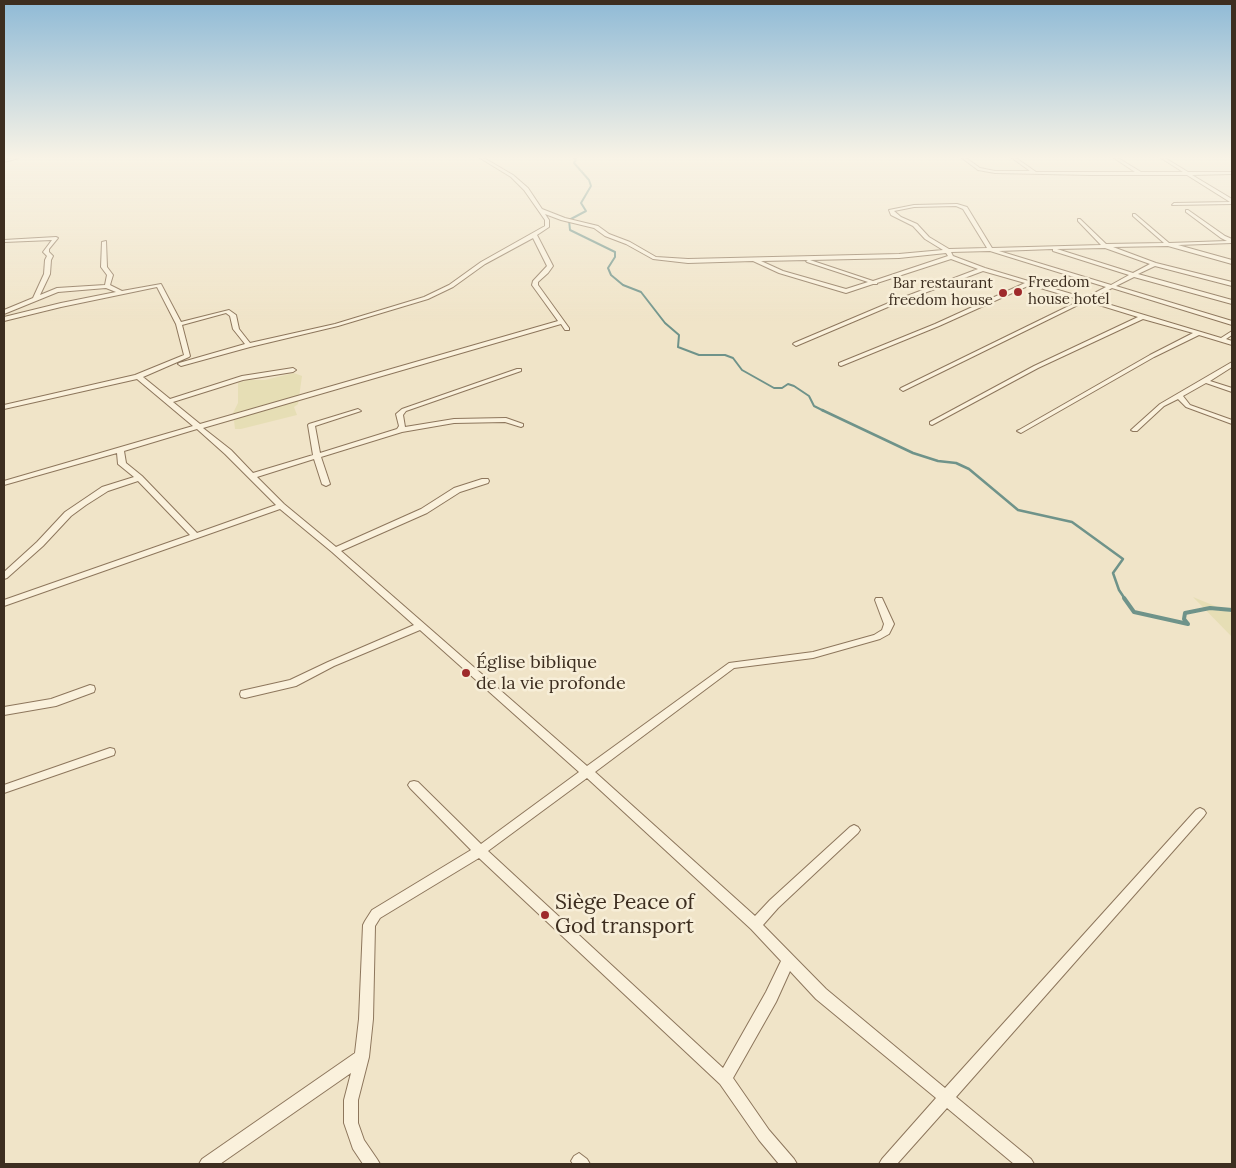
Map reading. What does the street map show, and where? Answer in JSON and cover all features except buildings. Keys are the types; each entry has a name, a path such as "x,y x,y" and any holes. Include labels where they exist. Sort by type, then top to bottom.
{"street":[{"path":"4,407 138,376 249,345 336,325 426,298 451,286 484,263 547,227 547,220 542,213"},
{"path":"546,213 563,219 596,227 607,235 661,259 921,255 990,250 1232,242"},
{"path":"893,213 915,225 927,238 950,254 983,269 1232,343"},
{"path":"968,213 990,250 1232,323"},
{"path":"1190,213 1223,238 1232,242"},
{"path":"1135,215 1168,244 1232,262"},
{"path":"1080,220 1105,246 1154,264 1232,284"},
{"path":"534,235 550,266 535,282 535,285 567,329"},
{"path":"4,241 56,238 46,252 50,256 48,260 48,274 35,299"},
{"path":"104,242 104,267 110,275 107,286"},
{"path":"1050,248 1134,275 1232,302"},
{"path":"752,259 781,272 842,291 875,283 950,254"},
{"path":"802,258 875,283"},
{"path":"903,389 1154,264"},
{"path":"796,344 893,303 983,269"},
{"path":"841,364 1030,284"},
{"path":"4,319 159,285 179,324 187,356 138,376"},
{"path":"4,312 57,290 107,286 122,293"},
{"path":"179,324 227,311 233,315 236,329 249,345"},
{"path":"932,424 1036,368 1142,316"},
{"path":"4,483 562,322"},
{"path":"1221,340 1232,333"},
{"path":"1021,431 1152,356 1199,334"},
{"path":"1135,430 1162,405 1232,364"},
{"path":"168,402 242,378 293,370"},
{"path":"400,430 402,426 400,414 404,410 519,370"},
{"path":"138,376 228,452 281,506 335,550 756,924 821,994 1026,1164"},
{"path":"1205,381 1232,390"},
{"path":"1179,396 1188,406 1232,422"},
{"path":"326,484 317,456 311,425 358,410"},
{"path":"252,476 400,430 454,421 506,420 521,425"},
{"path":"120,450 122,464 139,478 196,536"},
{"path":"4,576 83,502 106,489 139,478"},
{"path":"335,550 424,511 464,488 485,481"},
{"path":"4,603 281,506"},
{"path":"372,1164 358,1144 351,1123 351,1100 362,1057 366,1019 369,925 376,914 480,851 732,665 813,655 877,637 886,632 889,624 879,600"},
{"path":"246,694 293,683 331,664 420,626"},
{"path":"4,710 52,703 90,689"},
{"path":"4,789 110,752"},
{"path":"414,785 480,851 725,1079 764,1135 789,1164"},
{"path":"887,1164 1200,814"},
{"path":"756,924 774,904 854,830"},
{"path":"725,1079 771,997 788,960"},
{"path":"207,1164 362,1057"}],"shaded area":[{"path":"294,373 302,376 298,404 294,407 297,415 235,429 233,413 238,403 238,383 247,380 265,380"},
{"path":"1193,597 1232,613 1232,637"}],"waterway":[{"path":"583,213 569,220 570,230 615,252 615,257 608,268 611,275 623,285 641,292 665,323 679,335 678,347 699,355 725,355 733,358 742,370 774,388 782,388 788,384 794,386 809,396 814,406 822,410"},
{"path":"822,410 913,453 938,461 956,463 969,469 1018,510 1072,522 1123,559 1113,573 1119,590 1125,599"},
{"path":"1124,598 1134,612 1188,624 1184,619 1185,613 1210,608 1232,610"}],"place":[{"name":"Freedom house hotel","path":"1018,292"},
{"name":"Bar restaurant freedom house","path":"1003,293"},
{"name":"Église biblique de la vie profonde","path":"466,673"},
{"name":"Siège Peace of God transport","path":"545,915"}]}
